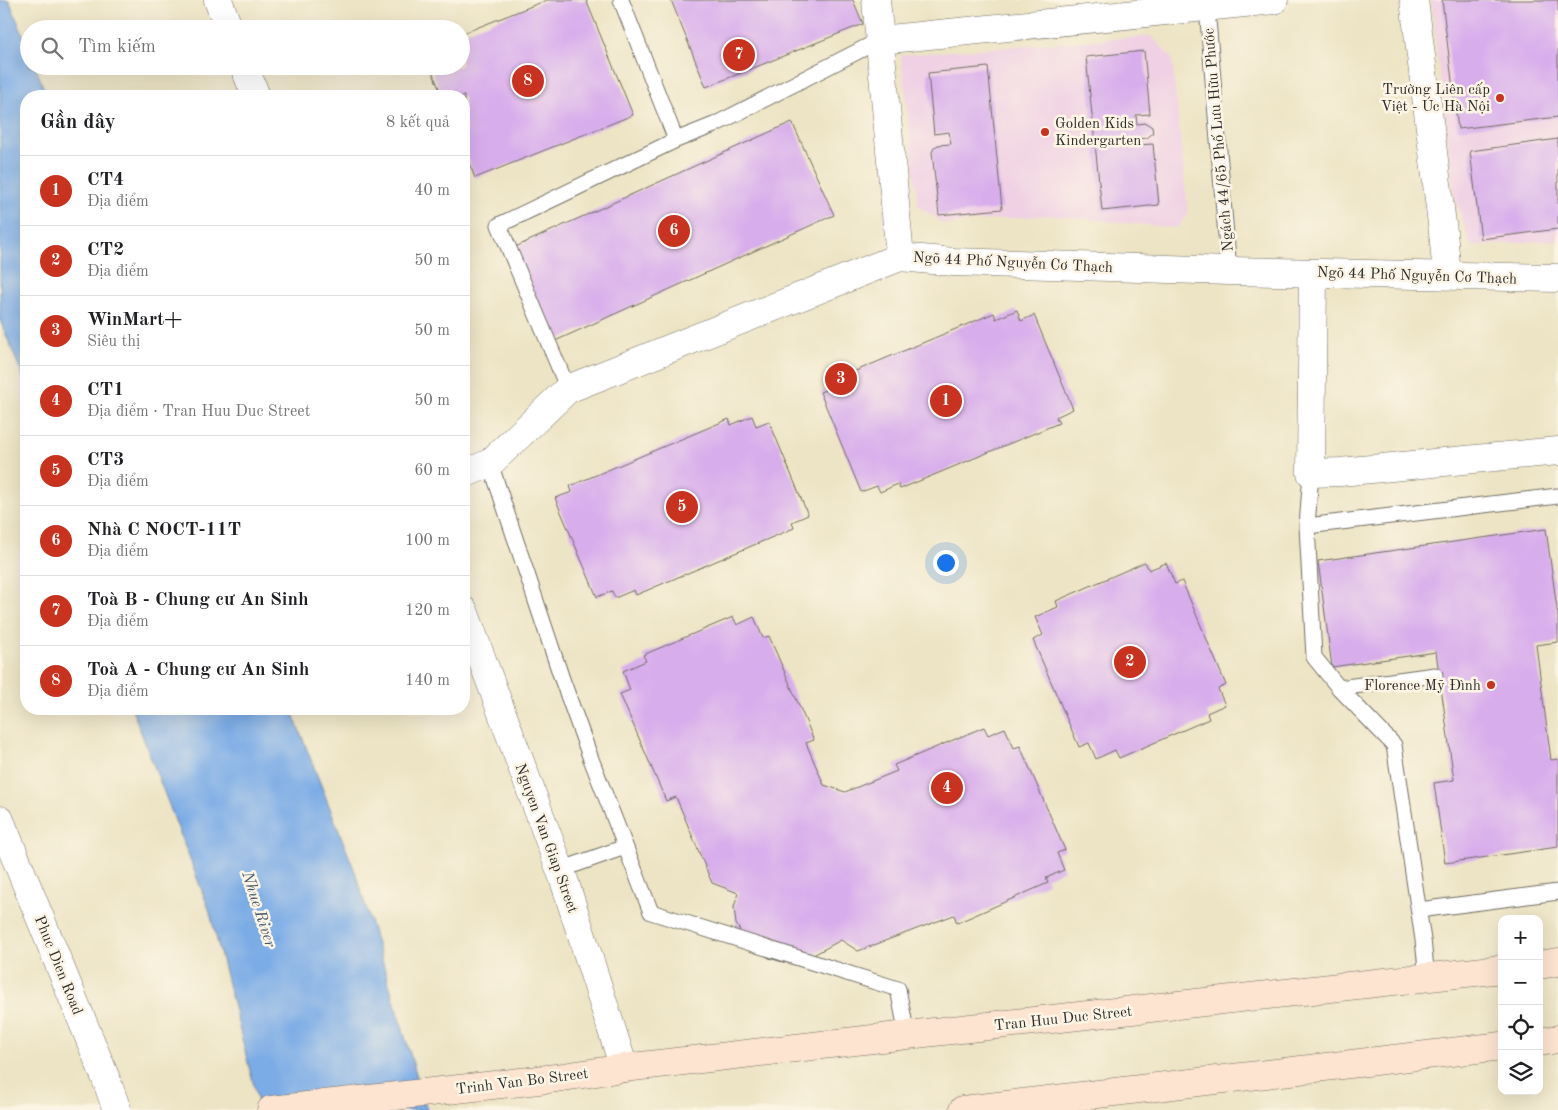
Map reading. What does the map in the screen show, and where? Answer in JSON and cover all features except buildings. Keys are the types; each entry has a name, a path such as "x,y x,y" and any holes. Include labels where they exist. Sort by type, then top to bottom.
{"main road":[{"path":"1543,964 1558,962"},
{"name":"Tran Huu Duc Street","path":"624,1068 907,1034 1498,969"},
{"path":"1543,1042 1558,1040"},
{"path":"963,1110 1498,1046"},
{"name":"Trinh Van Bo Street","path":"271,1110 556,1078 624,1068"}],"street":[{"path":"218,0 226,20"},
{"path":"876,0 900,257"},
{"path":"880,40 1274,0"},
{"path":"1414,0 1447,276"},
{"path":"248,75 254,90"},
{"name":"Ngõ 44 Phố Nguyễn Cơ Thạch","path":"470,471 490,463 568,389 900,257 954,262 1229,271 1558,278"},
{"path":"1313,273 1311,473 1558,451"},
{"name":"Nguyen Van Giap Street","path":"470,627 560,870 624,1068"},
{"name":"Phuc Dien Road","path":"0,820 117,1110"}],"lane":[{"path":"621,0 676,140"},
{"name":"Ngách 44/65 Phố Lưu Hữu Phước","path":"1207,8 1229,271"},
{"path":"568,389 498,225 676,140 714,125 880,40"},
{"path":"490,463 562,679 651,912 898,988 907,1034"},
{"path":"1311,473 1307,526 1314,657 1339,688 1394,745 1428,978"},
{"path":"1307,526 1558,496"},
{"path":"1339,688 1435,675"},
{"path":"560,870 625,847"},
{"path":"1419,910 1558,892"}],"shaded area":[{"name":"Trường Liên cấp Việt - Úc Hà Nội","path":"1431,0 1558,0 1558,240 1471,246 1454,196"},
{"name":"Golden Kids Kindergarten","path":"1151,36 1172,58 1188,214 1177,228 1049,215 944,224 918,206 901,55"}],"water":[{"path":"0,0 9,0 20,28 20,75 39,75 45,90 20,90 20,369 0,320"},
{"name":"Nhue River","path":"134,715 293,715 356,874 427,1110 260,1110 209,909"}],"place":[{"name":"Toà B - Chung cư An Sinh","path":"739,55"},
{"name":"Toà A - Chung cư An Sinh","path":"528,81"},
{"name":"Trường Liên cấp Việt - Úc Hà Nội","path":"1500,98"},
{"name":"Golden Kids Kindergarten","path":"1045,132"},
{"name":"Nhà C NOCT-11T","path":"674,231"},
{"name":"WinMart+","path":"841,379"},
{"name":"CT4","path":"946,401"},
{"name":"CT3","path":"682,507"},
{"name":"CT2","path":"1130,662"},
{"name":"Florence Mỹ Đình","path":"1491,685"},
{"name":"CT1","path":"947,788"}]}
